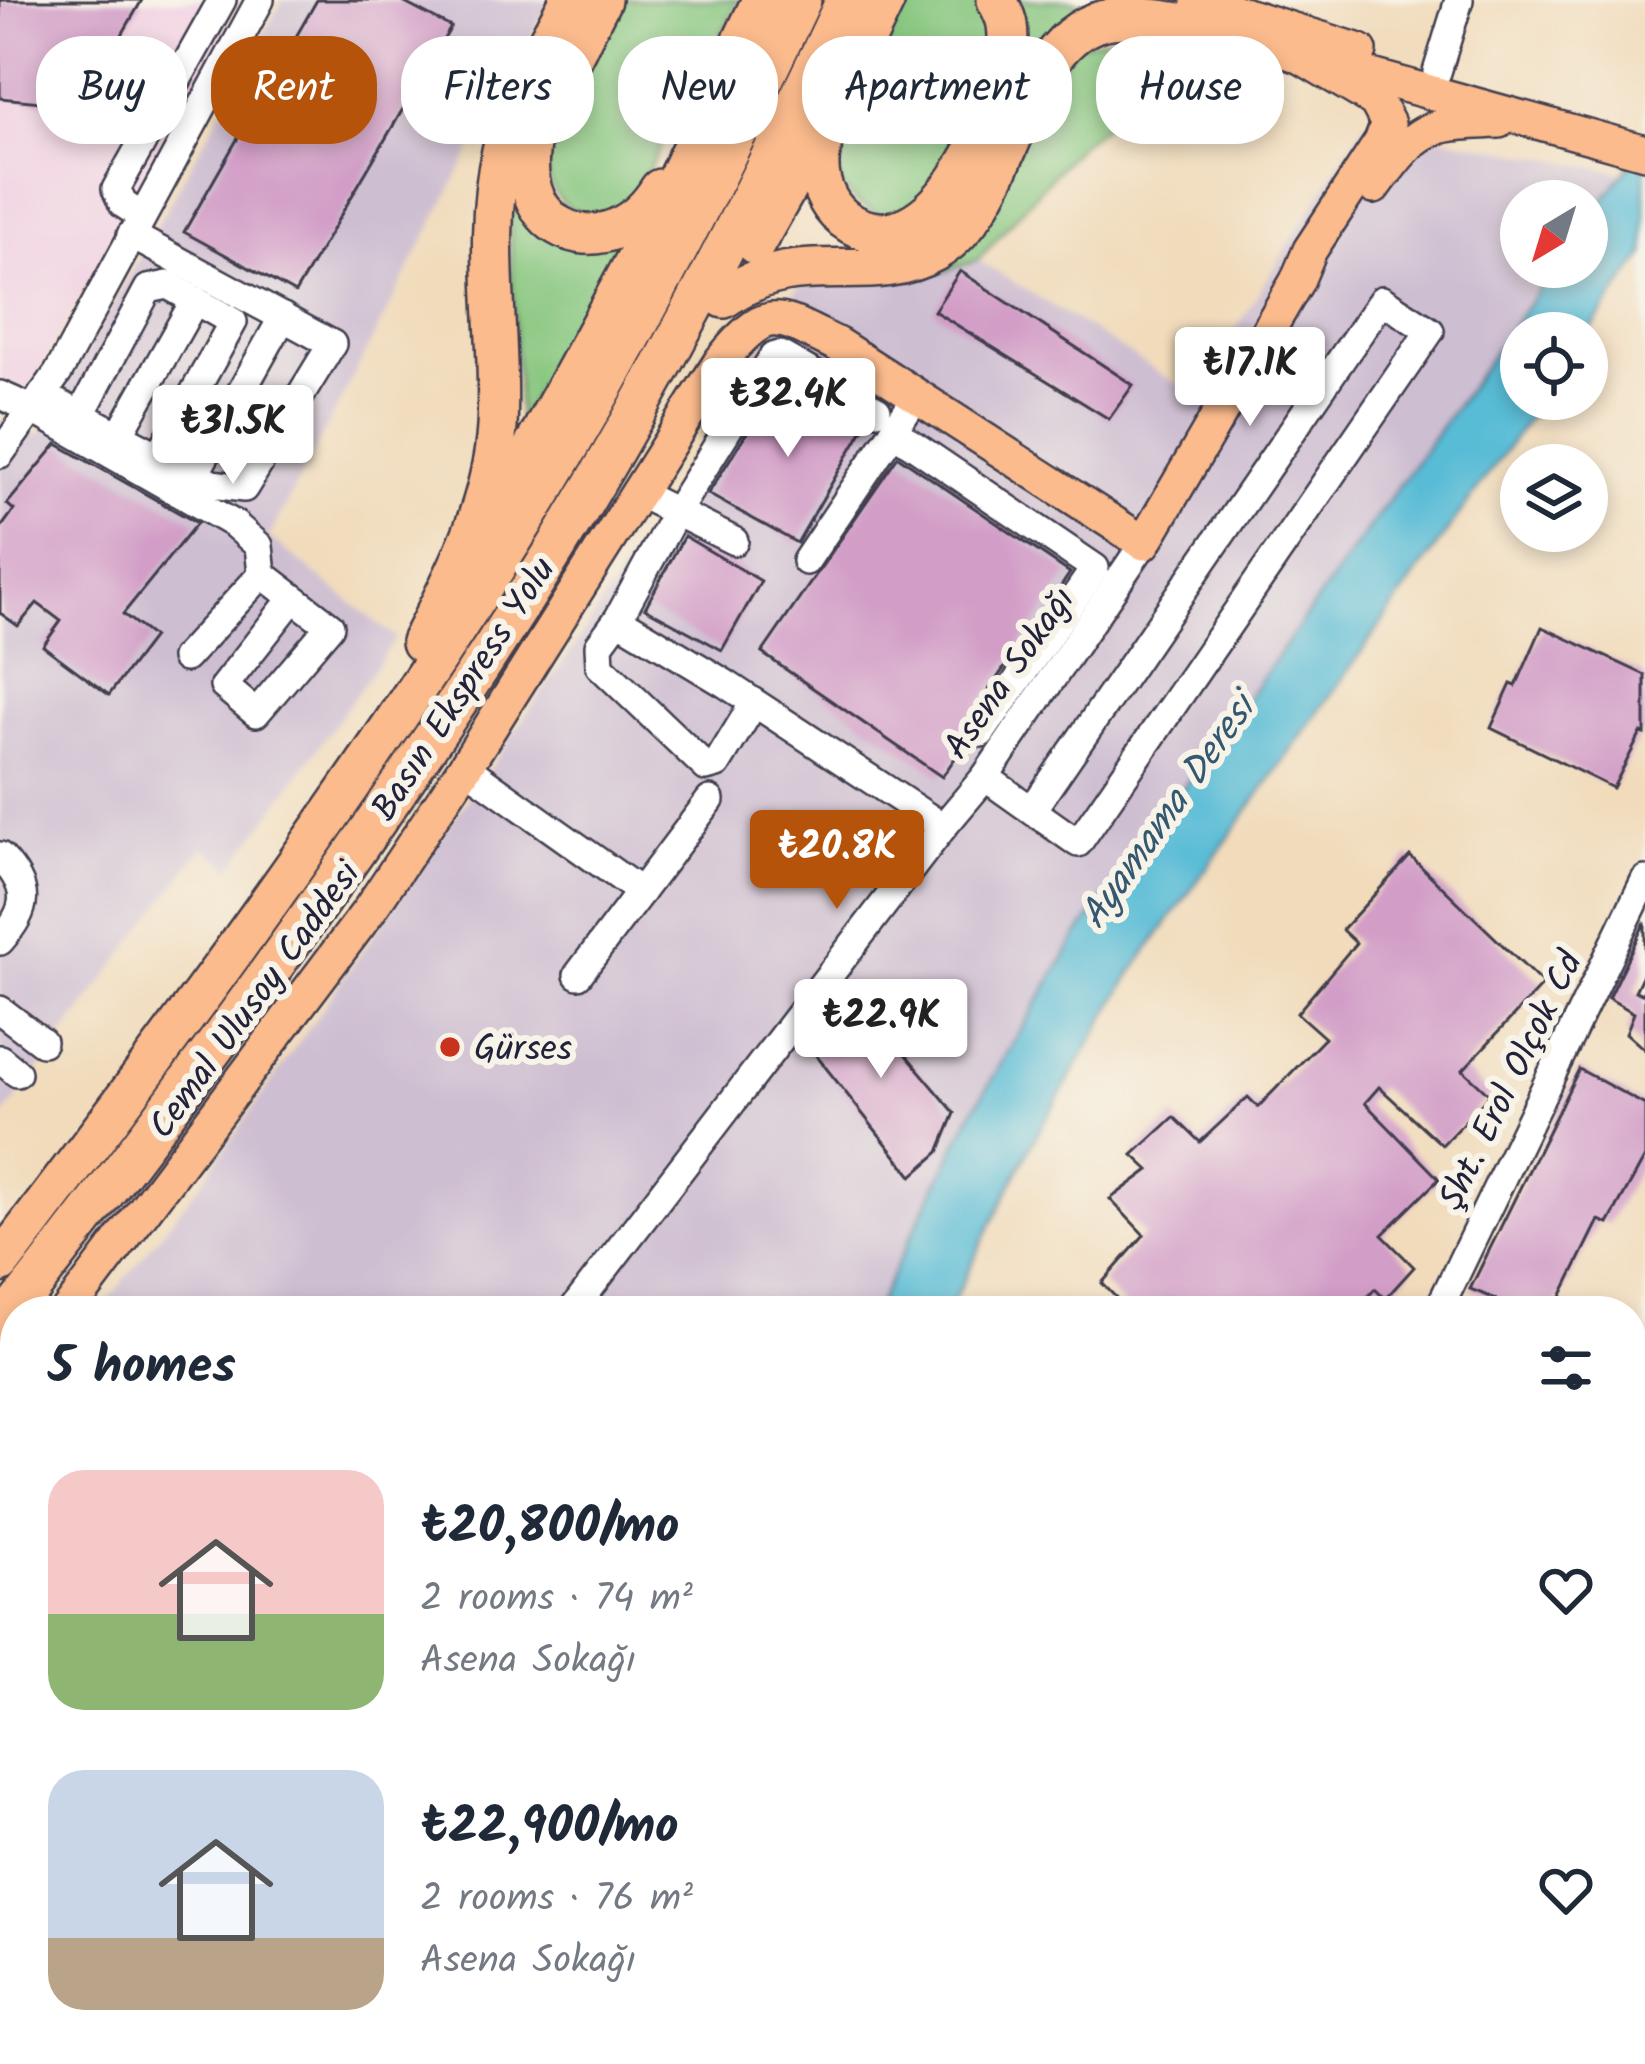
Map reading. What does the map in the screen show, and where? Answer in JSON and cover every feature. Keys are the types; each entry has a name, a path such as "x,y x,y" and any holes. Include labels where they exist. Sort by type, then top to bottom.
{"highway":[{"path":"419,645 476,527 492,468 498,380 494,212 502,149 520,99 569,0"},
{"path":"601,0 532,135 527,158 535,204 549,220 596,234 630,220 656,196 688,144"},
{"path":"745,36 762,0"},
{"name":"Basın Ekspress Yolu","path":"0,1262 220,970 512,541 680,244 801,0"},
{"name":"Basın Ekspress Yolu","path":"24,1296 272,970 525,597 694,306 846,0"},
{"path":"868,36 885,0"},
{"path":"998,0 1007,36"},
{"path":"724,298 743,284 782,270 899,265 922,258 956,237 988,195 1061,45 1096,22 1215,10"},
{"path":"344,794 369,731 466,573 660,215 693,144"},
{"path":"525,597 594,513 811,144"},
{"path":"824,144 819,176 827,201 862,228 882,231 922,220 946,198 975,144"}],"main road":[{"path":"1138,0 1215,10 1437,72 1578,121 1645,152"},
{"path":"1215,10 1376,101 1388,124 1310,250 1297,281"},
{"path":"1300,56 1526,119"},
{"path":"1297,281 1417,135 1432,125 1526,119 1645,130"},
{"name":"Asena Sokağı","path":"1144,543 1297,281"},
{"name":"Cemal Ulusoy Caddesi","path":"79,1296 267,1051 465,766 721,361 754,324 784,319 838,345 1144,543"}],"street":[{"path":"159,456 233,322 136,225 116,190 222,0"},
{"path":"0,454 58,374 260,0"},
{"path":"1437,72 1459,0"},
{"path":"0,395 37,402 119,435 223,488 244,488 332,344 283,317 168,285 155,286 142,294 88,401"},
{"path":"119,435 204,296"},
{"path":"986,777 1031,810 1078,843 1430,331 1382,300 1031,810"},
{"path":"195,474 283,317"},
{"path":"754,703 717,764 703,766 600,666 599,645 676,512 773,357 780,355 885,421 1095,568 981,733"},
{"path":"806,562 885,421 916,396"},
{"path":"37,402 234,524 259,546 262,574 293,598"},
{"path":"640,494 734,541"},
{"name":"Asena Sokağı","path":"583,1296 943,826 986,777 1144,543"},
{"path":"185,658 262,574"},
{"path":"618,619 943,826"},
{"path":"465,766 641,892"},
{"path":"578,975 710,800"},
{"path":"0,856 18,877 23,904 17,921 0,940"},
{"name":"Şht. Erol Olçok Cd","path":"1445,1296 1645,880"},
{"path":"0,1010 42,1042"}],"shaded area":[{"path":"0,0 242,0 222,36 211,36 211,57 187,101 187,36 36,36 36,144 163,144 21,405 0,396"},
{"path":"283,0 550,0 531,36 401,36 401,144 475,144 269,537 396,638 232,868 203,847 0,1121 0,420 39,436 211,129 211,144 377,144 377,36 263,36"},
{"path":"1365,122 1622,173 1608,193 1608,180 1500,180 1500,288 1540,288 1523,312 1500,312 1500,344 1076,938 973,1111 881,1296 112,1296 201,1183 591,622 798,287 946,271 978,260 1195,395"}],"green space":[{"path":"619,0 739,0 720,36 618,36 618,144 662,144 636,193 612,212 597,213 562,202 547,173 545,148 547,144 594,144 594,50"},
{"path":"899,0 983,0 995,36 884,36"},
{"path":"1010,0 1071,0 1085,5 1054,36 1011,36"},
{"path":"1096,40 1096,132 1079,145 978,260 946,271 906,275 1003,144 1072,144 1072,50"},
{"path":"842,144 956,144 940,176 917,203 884,216 850,196 838,174"},
{"path":"515,191 619,247 519,422 509,206"}],"water":[{"path":"1645,145 1645,254 1603,312 1523,312 1540,288 1608,288 1608,194"},
{"path":"1500,344 1500,420 1527,420 1510,444 1500,444 1500,458 1131,974 1032,1143 956,1296 881,1296 973,1111 1076,938"}],"building":[{"path":"0,0 142,0 121,36 36,36 36,102 0,98"},
{"path":"317,0 399,0 451,27 446,36 401,36 401,112 295,293 184,232 234,144 377,144 377,36 296,36"},
{"path":"960,271 1133,385 1109,419 934,311"},
{"path":"782,377 866,424 797,543 708,494"},
{"path":"57,444 197,523 123,614 153,637 109,695 43,646 61,621 37,603 18,626 0,613 0,529 14,510 7,504"},
{"path":"898,456 1070,573 966,723 966,742 942,777 762,653"},
{"path":"684,536 761,581 722,650 645,608"},
{"path":"1542,627 1645,675 1645,734 1641,733 1613,788 1491,728"},
{"path":"1410,856 1543,984 1463,1070 1490,1095 1442,1145 1379,1087 1365,1103 1439,1179 1382,1235 1414,1267 1388,1296 1375,1289 1368,1296 1115,1296 1102,1283 1144,1235 1110,1199 1149,1170 1133,1155 1174,1117 1200,1142 1248,1097 1258,1107 1325,1038 1297,1013 1356,943 1342,930"},
{"path":"1645,922 1645,970 1635,991 1642,994 1645,988 1645,1050 1626,1033 1634,1013 1608,998"},
{"path":"846,984 955,1113 939,1152 912,1176 803,1039"},
{"path":"1579,1069 1645,1105 1645,1157 1608,1224 1599,1220 1561,1296 1488,1296 1470,1289"}],"place":[{"name":"Gürses","path":"450,1047"}],"water label":[{"name":"Ayamama Deresi","path":"1166,811"}]}
